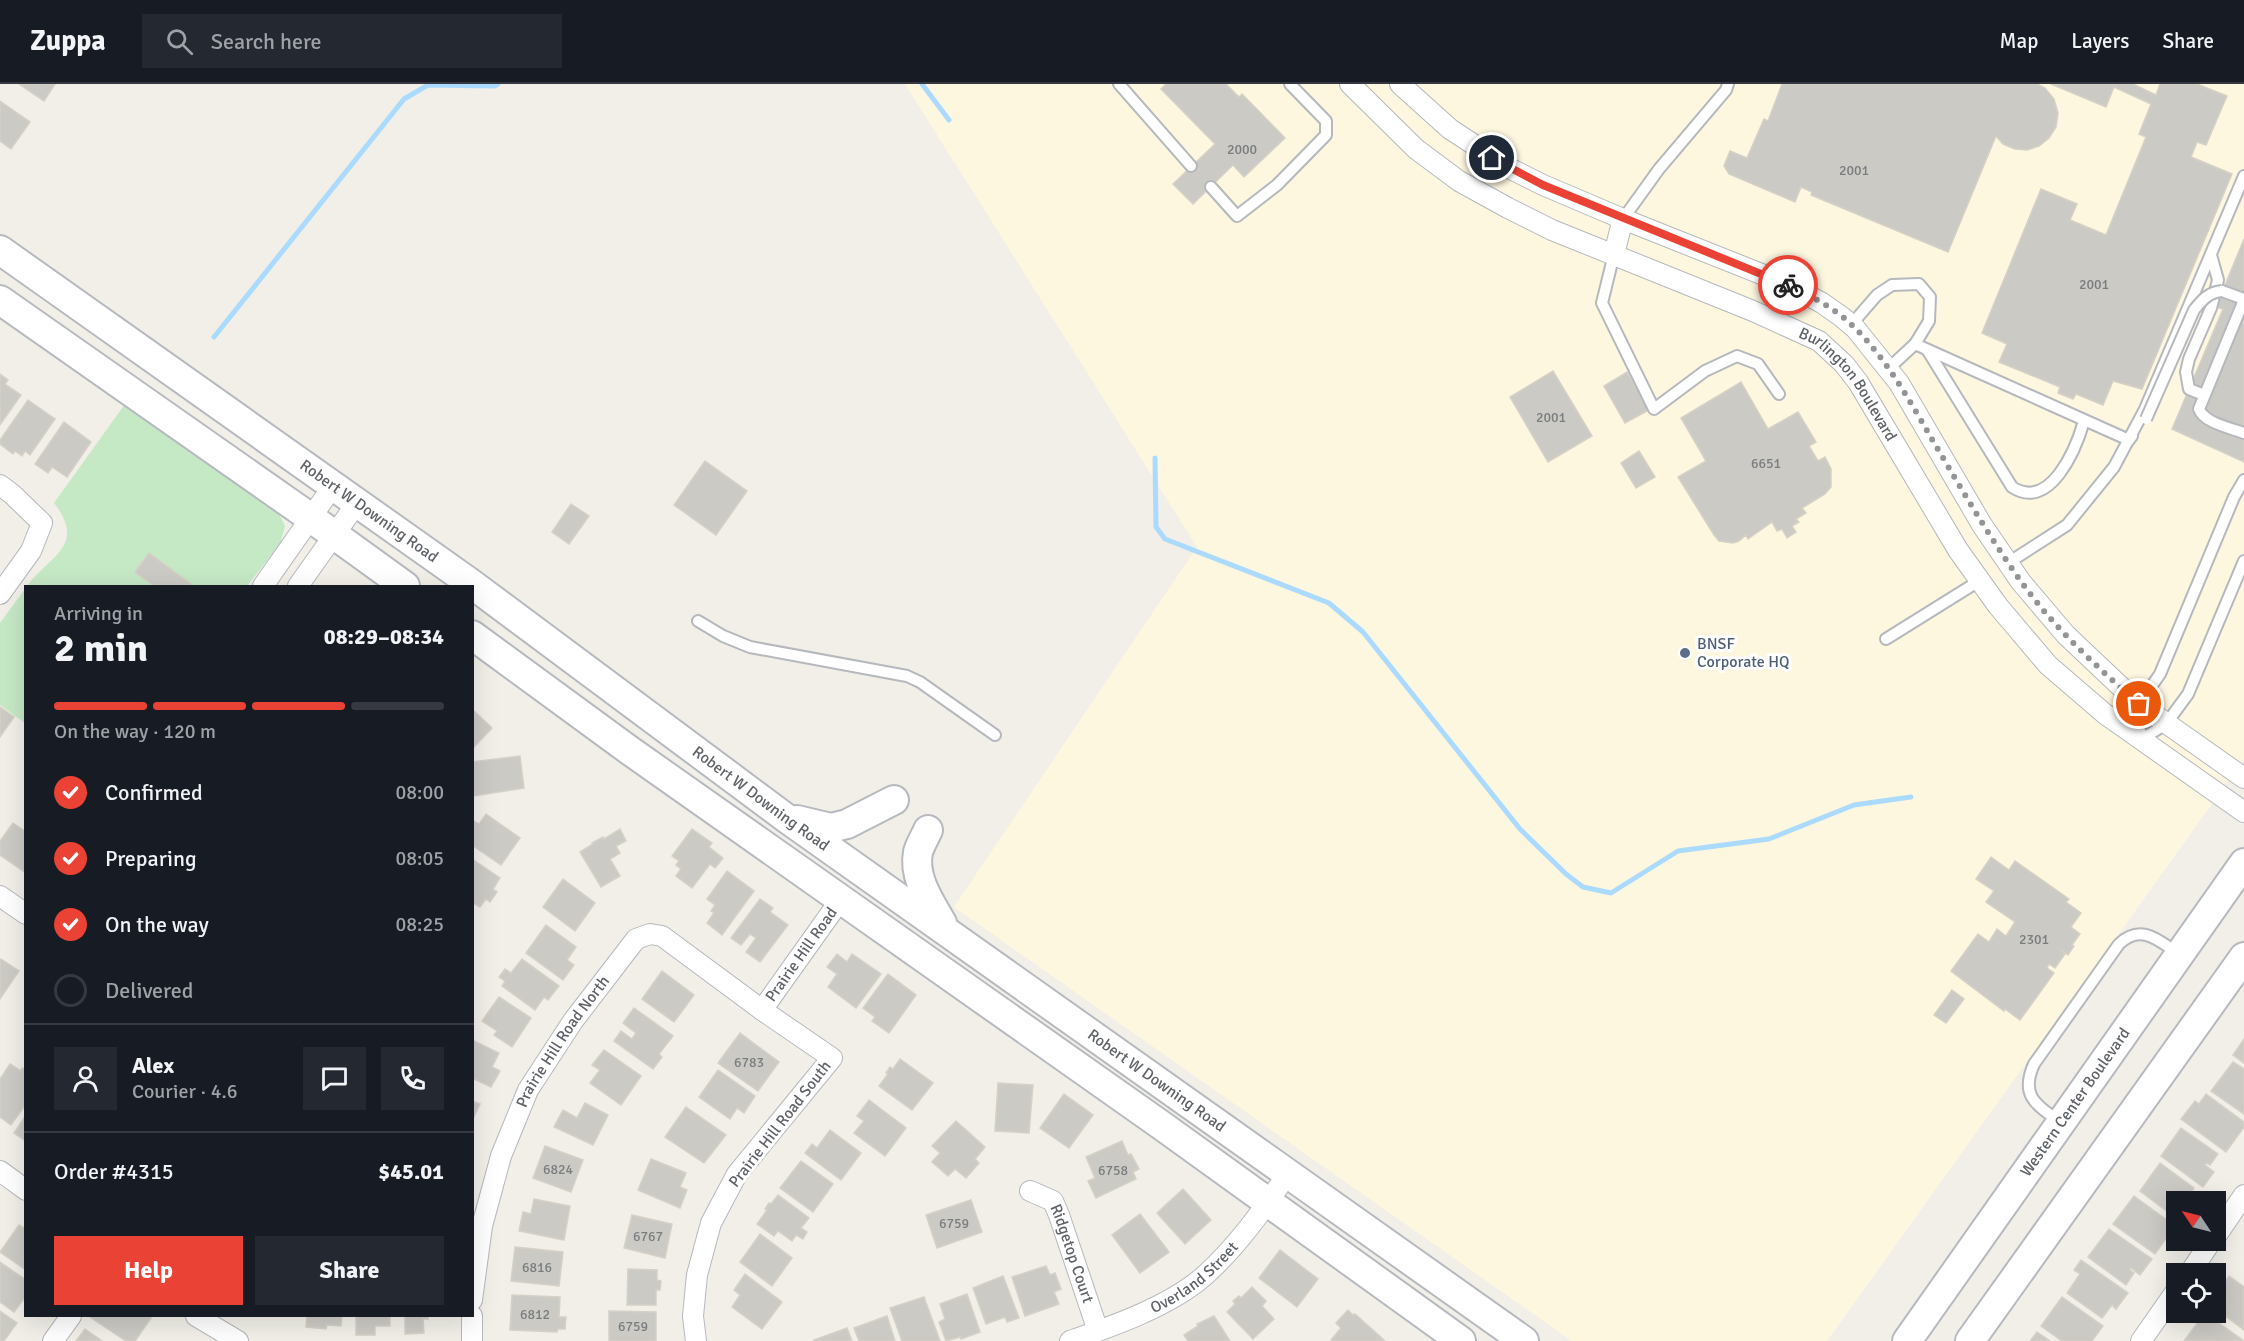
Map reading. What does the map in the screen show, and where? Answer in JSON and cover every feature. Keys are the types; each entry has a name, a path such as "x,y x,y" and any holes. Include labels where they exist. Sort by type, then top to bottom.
{"main road":[{"name":"Robert W Downing Road","path":"0,250 473,585"},
{"path":"0,300 404,585"},
{"name":"Robert W Downing Road","path":"474,586 786,818 1524,1341"},
{"name":"Robert W Downing Road","path":"474,636 629,750 1268,1202 1454,1339"},
{"path":"786,818 831,828 847,824 894,800"},
{"path":"928,830 918,852 919,871 923,891 948,933"},
{"name":"Western Center Boulevard","path":"1907,1341 2244,862"},
{"path":"1970,1341 2244,957"}],"street":[{"name":"Burlington Boulevard","path":"1350,84 1416,149 1459,181 1552,230 1753,311 1816,340 1844,364 1858,382 1911,474 1978,578 2048,665 2105,714 2244,812"},
{"path":"1400,84 1450,129 1492,158 1543,185 1789,285 1822,303 1851,325 1899,383 1982,525 2021,582 2066,635 2139,704 2244,778"},
{"path":"1614,254 1623,219"},
{"path":"1844,364 1866,342"},
{"path":"0,485 42,524 31,551 0,594"},
{"path":"264,585 333,486"},
{"path":"299,585 357,503"},
{"path":"1978,578 2008,562"},
{"path":"0,896 24,913"},
{"name":"Prairie Hill Road","path":"762,1010 841,899"},
{"name":"Prairie Hill Road North","path":"474,1287 485,1216 501,1156 528,1090 573,1021 636,939 650,934 662,936 762,1010"},
{"name":"Prairie Hill Road South","path":"696,1341 693,1316 697,1275 711,1224 737,1174 832,1058 762,1010"},
{"path":"0,1171 24,1189"},
{"name":"Overland Street","path":"1070,1341 1156,1306 1202,1278 1228,1252 1288,1173"},
{"name":"Ridgetop Court","path":"1030,1191 1053,1201 1098,1331"},
{"path":"2226,1221 2244,1195"},
{"path":"2141,1341 2166,1305"},
{"path":"53,1341 70,1317"},
{"path":"198,1317 238,1341"},
{"path":"472,1317 472,1341"}],"lane":[{"path":"1119,84 1191,166"},
{"path":"1211,187 1237,216 1277,185 1326,135 1326,121 1290,84"},
{"path":"1623,219 1659,170 1726,90 1728,84"},
{"path":"2008,562 2067,525 2114,467 2145,410 2244,176"},
{"path":"1614,254 1602,303 1654,410 1706,371 1737,356 1758,364 1779,394"},
{"path":"2204,395 2189,389 2186,372 2189,358 2211,308 2218,280 2211,255"},
{"path":"1851,325 1877,295 1892,285 1919,284 1930,297 1929,321 1915,344 1888,369"},
{"path":"2128,440 2146,418 2194,310 2213,292 2222,291 2244,299 2199,408 2201,414 2244,432"},
{"path":"1915,344 2128,440"},
{"path":"1928,350 2012,488 2023,494 2034,493 2045,488 2060,473 2073,453 2085,421"},
{"path":"2140,740 2139,704 2160,674 2234,497 2244,480"},
{"path":"2140,740 2166,724 2188,694 2244,561"},
{"path":"1886,639 1978,578"},
{"path":"698,621 723,636 750,647 907,676 928,687 995,735"},
{"path":"2060,1122 2033,1101 2028,1090 2028,1078 2034,1064 2127,936 2136,933 2152,937 2179,954"}],"shaded area":[{"name":"BNSF Corporate HQ","path":"905,84 2244,84 2244,759 1827,1341 1572,1341 954,907 1197,547"}],"green space":[{"path":"125,404 279,514 285,526 280,544 248,585 28,585 62,549 66,540 67,530 54,503"},
{"path":"24,590 24,722 0,705 0,623"}],"building":[{"path":"19,84 55,84 44,101"},
{"path":"1166,84 1226,84 1239,97 1242,94 1285,138 1244,177 1233,165 1193,204 1173,184 1215,144 1161,89"},
{"path":"1782,84 2037,84 2045,88 2054,99 2058,113 2056,127 2049,138 2039,146 2027,150 2015,149 2003,144 1996,136 1948,252 1811,195 1812,192 1801,187 1795,202 1729,174 1724,166 1730,151 1747,158 1764,119 1768,121"},
{"path":"2051,84 2133,84 2156,95 2160,84 2197,84 2227,96 2206,145 2197,142 2191,157 2232,174 2142,389 2113,381 2103,405 2076,394 2073,399 2058,393 2060,387 1999,362 2007,344 1982,333 2041,189 2077,204 2070,220 2106,235 2146,137 2139,134 2151,104 2114,87 2106,107"},
{"path":"0,101 30,122 11,149 0,141"},
{"path":"2244,239 2244,462 2172,429 2223,309 2216,307"},
{"path":"1553,371 1592,436 1548,462 1510,397"},
{"path":"1627,372 1649,410 1625,423 1604,386"},
{"path":"0,374 8,380 5,384 21,395 0,425"},
{"path":"1741,382 1768,429 1798,412 1816,442 1809,446 1818,461 1825,457 1831,469 1831,487 1825,494 1802,508 1806,513 1796,519 1799,522 1792,526 1796,532 1787,538 1782,529 1777,531 1772,522 1748,539 1746,535 1733,543 1719,541 1678,477 1706,461 1681,418"},
{"path":"28,400 55,419 30,455 25,451 22,456 15,451 13,454 0,444 0,440"},
{"path":"64,422 91,442 67,477 52,467 48,473 35,464"},
{"path":"1639,451 1655,477 1636,488 1621,463"},
{"path":"705,461 747,491 716,535 674,505"},
{"path":"571,504 589,516 569,544 552,532"},
{"path":"149,553 193,585 153,585 135,572"},
{"path":"0,707 14,717 0,737"},
{"path":"474,711 492,728 474,747"},
{"path":"520,756 524,788 474,796 474,762"},
{"path":"486,814 520,838 501,865 474,846 474,821 479,824"},
{"path":"13,823 24,831 24,872 0,855 0,841"},
{"path":"620,829 626,841 616,846 620,853 610,859 620,876 601,887 580,852 592,843"},
{"path":"692,829 712,843 709,847 723,858 715,868 710,864 692,888 676,876 681,869 676,865 679,861 672,856"},
{"path":"1991,857 2009,870 2015,861 2069,899 2066,902 2081,913 2071,927 2080,934 2072,945 2074,946 2068,955 2060,949 2065,954 2055,968 2049,964 2047,968 2054,973 2020,1020 2005,1009 2004,1011 1951,971 1978,934 1989,942 1997,929 2006,936 2015,922 1986,902 1994,891 1976,879"},
{"path":"474,860 500,878 493,889 497,892 490,902 486,899 480,907 474,903"},
{"path":"727,871 754,891 722,935 707,923 714,913 711,911 715,905 707,899"},
{"path":"563,879 595,903 575,931 543,907"},
{"path":"760,899 773,908 770,912 788,925 760,962 746,952 756,938 750,934 741,945 731,938"},
{"path":"546,925 576,947 567,960 574,965 563,980 526,953"},
{"path":"837,954 847,962 852,954 881,974 856,1008 828,987 837,974 827,967"},
{"path":"522,959 559,986 548,1000 544,997 535,1010 502,986 505,981 499,977 505,969 511,973"},
{"path":"0,960 19,971 0,999"},
{"path":"662,971 694,995 674,1022 642,999"},
{"path":"888,974 916,995 889,1033 872,1021 875,1017 863,1008"},
{"path":"1952,990 1964,999 1946,1023 1934,1015"},
{"path":"499,997 531,1018 512,1047 494,1035 497,1031 482,1021"},
{"path":"634,1008 673,1036 659,1054 662,1057 653,1069 614,1041 621,1031 632,1039 636,1033 623,1023"},
{"path":"740,1033 779,1062 758,1091 718,1063"},
{"path":"2244,1039 2244,1063 2233,1055"},
{"path":"474,1041 499,1053 492,1067 500,1071 491,1087 474,1079"},
{"path":"604,1050 641,1076 621,1105 590,1083 600,1070 592,1065"},
{"path":"900,1059 933,1083 912,1110 879,1086 890,1067 893,1069"},
{"path":"2233,1062 2244,1069 2244,1114 2211,1091"},
{"path":"10,1064 21,1071 22,1068 24,1069 24,1107 11,1125 0,1117 0,1079"},
{"path":"718,1070 755,1096 744,1113 737,1108 730,1119 699,1097"},
{"path":"998,1083 1033,1085 1029,1133 995,1131"},
{"path":"1064,1094 1093,1115 1069,1148 1040,1128"},
{"path":"2206,1094 2244,1122 2244,1127 2226,1152 2181,1119 2195,1101 2199,1104"},
{"path":"869,1100 906,1128 885,1156 854,1133 864,1121 857,1116"},
{"path":"474,1102 480,1104 474,1117"},
{"path":"585,1103 608,1115 593,1145 554,1127 563,1110 577,1118"},
{"path":"686,1107 726,1135 704,1163 665,1137"},
{"path":"24,1118 24,1140 14,1133"},
{"path":"956,1121 985,1147 975,1159 979,1163 966,1178 955,1169 948,1176 932,1162 940,1153 932,1146"},
{"path":"2181,1128 2218,1154 2210,1165 2207,1163 2205,1165 2214,1172 2203,1187 2161,1156"},
{"path":"830,1130 861,1153 841,1180 805,1153 812,1144 817,1148"},
{"path":"1122,1141 1128,1155 1131,1154 1139,1169 1133,1172 1136,1179 1096,1198 1088,1181 1095,1178 1086,1157"},
{"path":"545,1146 583,1160 571,1192 533,1178"},
{"path":"651,1159 686,1173 680,1187 687,1190 680,1208 638,1190"},
{"path":"801,1161 833,1184 813,1212 780,1188"},
{"path":"2160,1163 2194,1188 2192,1191 2166,1191 2166,1210 2140,1191"},
{"path":"1183,1189 1211,1220 1185,1244 1157,1213"},
{"path":"778,1195 809,1218 801,1228 807,1232 803,1239 796,1235 792,1241 778,1231 774,1236 757,1224 769,1203 771,1204"},
{"path":"2134,1196 2166,1219 2166,1239 2155,1254 2113,1224"},
{"path":"534,1199 570,1206 564,1240 519,1231 523,1212 531,1214"},
{"path":"971,1200 982,1232 937,1248 926,1215"},
{"path":"1140,1214 1169,1252 1140,1273 1112,1235"},
{"path":"632,1215 672,1224 665,1258 624,1248"},
{"path":"19,1225 24,1228 24,1269 0,1252"},
{"path":"2109,1229 2152,1259 2140,1275 2131,1268 2130,1270 2134,1273 2126,1285 2088,1257"},
{"path":"760,1234 792,1258 772,1286 740,1262"},
{"path":"515,1247 563,1252 559,1286 511,1281"},
{"path":"1280,1250 1318,1279 1297,1307 1259,1278"},
{"path":"2081,1260 2128,1293 2116,1309 2112,1305 2102,1318 2067,1293 2080,1274 2074,1270"},
{"path":"0,1262 24,1279 24,1299 14,1312 0,1302"},
{"path":"1046,1266 1050,1275 1055,1273 1061,1289 1054,1292 1059,1304 1025,1316 1012,1277"},
{"path":"628,1269 657,1270 657,1280 661,1281 660,1290 656,1290 656,1305 627,1305"},
{"path":"745,1274 782,1302 762,1329 732,1307 740,1295 734,1290"},
{"path":"1003,1276 1019,1318 1007,1322 1005,1317 986,1324 973,1288"},
{"path":"2229,1276 2244,1287 2244,1330 2226,1316 2226,1280"},
{"path":"1252,1287 1266,1301 1262,1306 1274,1319 1253,1339 1227,1312 1235,1304 1233,1301 1239,1296 1241,1298"},
{"path":"967,1294 980,1332 961,1339 960,1337 946,1341 939,1322 945,1319 940,1304"},
{"path":"512,1295 560,1297 559,1317 566,1317 565,1329 558,1329 557,1332 510,1330"},
{"path":"924,1297 940,1341 902,1341 890,1308"},
{"path":"2062,1297 2103,1326 2092,1341 2062,1341 2041,1326"},
{"path":"1348,1310 1385,1341 1332,1341 1341,1328 1336,1323"},
{"path":"0,1311 17,1323 4,1341 0,1341"},
{"path":"609,1311 656,1312 656,1341 609,1341"},
{"path":"887,1316 895,1341 859,1341 854,1328"},
{"path":"1214,1316 1230,1341 1188,1341 1184,1335 1198,1326 1197,1324"},
{"path":"90,1317 151,1318 135,1341 126,1341"},
{"path":"307,1317 342,1317 341,1326 327,1325 326,1329 306,1327"},
{"path":"356,1317 390,1317 390,1326 375,1326 375,1335 356,1335"},
{"path":"405,1317 428,1317 428,1319 423,1319 424,1333 405,1334"},
{"path":"2198,1323 2219,1323 2244,1341 2184,1341"},
{"path":"847,1328 852,1341 814,1340"},
{"path":"85,1329 102,1341 76,1341"},
{"path":"2037,1332 2050,1341 2030,1341"}],"waterway":[{"path":"214,337 404,99 428,85 495,86 498,84"},
{"path":"922,84 949,120"},
{"path":"1155,458 1156,527 1165,539 1329,603 1363,632 1520,829 1566,874 1583,887 1611,893 1678,851 1769,839 1854,805 1911,797"}],"way so far":[{"path":"1788,285 1822,303 1855,328 1899,383 1982,525 2021,582 2087,657 2139,704"}],"place":[{"name":"BNSF Corporate HQ","path":"1685,653"}],"route":[{"path":"1492,158 1543,185 1788,285"}]}
